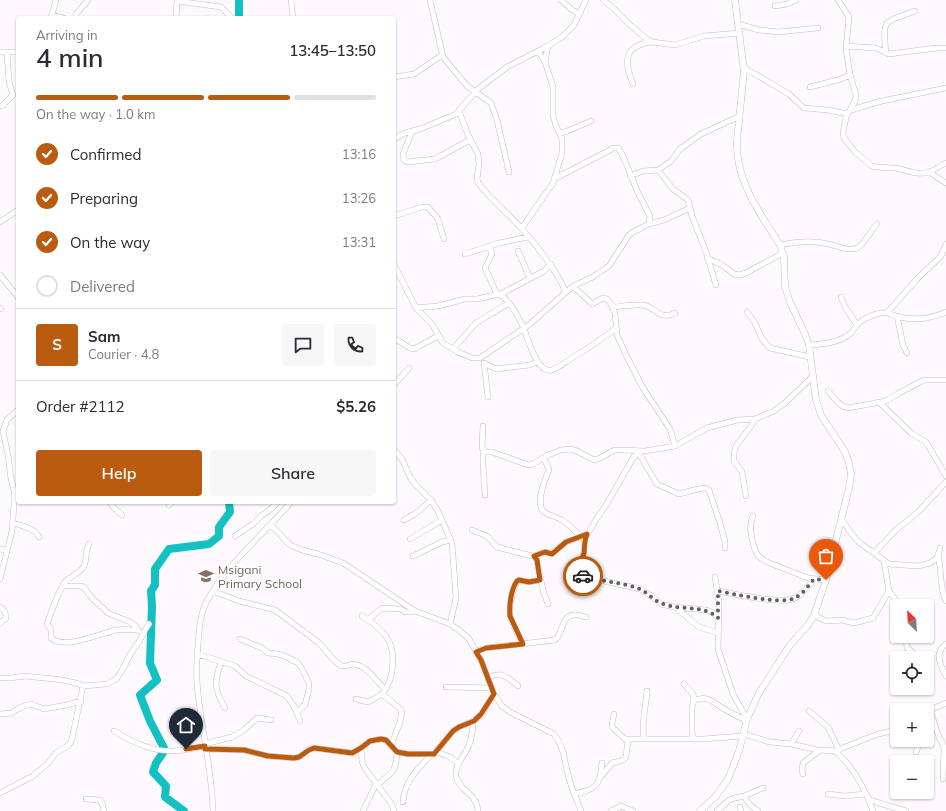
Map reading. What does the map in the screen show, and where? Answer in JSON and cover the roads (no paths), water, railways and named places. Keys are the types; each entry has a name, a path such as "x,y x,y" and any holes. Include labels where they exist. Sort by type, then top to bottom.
{"street":[{"path":"52,16 56,0"},
{"path":"76,16 88,0"},
{"path":"176,16 177,0 220,7 230,16"},
{"path":"291,0 293,16"},
{"path":"430,0 442,55 446,62 456,71 467,86 490,102 497,120 509,172"},
{"path":"562,0 567,6 579,14"},
{"path":"396,137 453,116 459,111 474,92 507,67 562,37 573,26 586,0"},
{"path":"603,0 630,25 652,42"},
{"path":"700,811 716,796 728,779 739,751 746,720 759,693 780,659 808,625 814,615 826,580 842,520 851,474 845,452 821,415 816,400 809,345 785,287 783,253 780,245 750,197 744,183 737,150 744,79 740,33 735,0"},
{"path":"776,6 787,4 796,0"},
{"path":"838,0 849,17 846,46 850,75 856,95 855,101 844,125 844,138 855,152 872,166 895,168 912,173 929,172 946,163"},
{"path":"886,53 885,25 889,21 915,11"},
{"path":"738,24 760,30 778,32 818,28"},
{"path":"633,84 627,66 629,53 634,47 642,43 652,42 675,45 704,36 740,33"},
{"path":"545,62 548,46"},
{"path":"846,46 876,48 890,54 946,48"},
{"path":"522,228 552,183 562,153 562,139 553,116 553,90 545,62 538,51"},
{"path":"0,52 16,52"},
{"path":"2,106 15,95 9,82 7,53"},
{"path":"396,77 414,74 442,55"},
{"path":"743,67 789,94 804,108 850,112 882,101 946,88"},
{"path":"810,87 841,79 850,75"},
{"path":"459,111 470,140 478,154 478,183 507,215 522,228 551,264 566,292"},
{"path":"630,176 643,171 658,170 671,161 680,149 701,134 740,116"},
{"path":"560,133 591,121"},
{"path":"412,132 402,155 404,160 407,162 435,159 470,140"},
{"path":"554,179 618,148 650,216 649,224"},
{"path":"658,170 673,189 688,200 716,285"},
{"path":"929,172 946,183"},
{"path":"396,215 422,207 428,207 438,219 444,239"},
{"path":"483,361 573,286 591,278 609,266 629,235 633,232 690,208"},
{"path":"0,222 16,211"},
{"path":"780,245 807,241 819,242 841,248 856,249 877,224"},
{"path":"465,254 489,246 528,237"},
{"path":"887,313 917,279 941,256 946,244"},
{"path":"489,246 492,254 485,268 499,294 514,310 524,328 526,337 538,362 549,370 591,346 616,328"},
{"path":"518,251 530,278"},
{"path":"707,258 722,265 734,274 739,275 746,273 783,253"},
{"path":"416,308 438,306 464,299 477,299 499,294 544,271 551,264"},
{"path":"396,269 416,308 432,324 443,343 472,358 483,361 496,369 529,365 538,362"},
{"path":"0,275 16,295"},
{"path":"573,286 592,304 603,298 607,299 615,313 617,336 643,388 670,429 675,446"},
{"path":"841,297 845,308 857,325"},
{"path":"453,349 476,323 509,303"},
{"path":"612,308 643,305 663,316 668,316 675,313"},
{"path":"747,312 754,321 762,339 770,348 810,357"},
{"path":"809,345 825,344 842,339 851,333 863,320 880,313 887,313 914,319 927,318 946,312"},
{"path":"897,316 906,353"},
{"path":"396,340 409,349 414,349 438,336"},
{"path":"483,361 488,398"},
{"path":"396,383 409,368"},
{"path":"483,451 502,455 528,465 533,464 560,450 570,449 577,451 594,460 615,450 638,452 653,451 675,446 707,428 737,420 764,416 779,408 812,377"},
{"path":"828,391 837,402 846,408 886,402 924,380 946,380"},
{"path":"880,403 911,434 926,442 946,476"},
{"path":"0,579 2,564 7,550 13,523 14,491 3,431 7,420 16,412"},
{"path":"746,496 742,472 734,461 734,453 736,446 755,418"},
{"path":"483,426 482,448 485,495"},
{"path":"396,452 402,459 410,477 415,484 431,500 438,511 451,540 456,598 450,624"},
{"path":"638,452 627,468 606,507 584,540 584,552 578,568 578,573 580,576 640,590 650,594 661,604 674,607 706,610 712,612 718,618"},
{"path":"638,452 654,481 663,487 679,494 705,488 709,490 720,523 725,548"},
{"path":"544,458 549,470 545,479 540,502 543,510 545,513 563,521 581,536"},
{"path":"874,553 896,530 927,503 946,482"},
{"path":"404,520 415,514 431,500"},
{"path":"111,504 122,515"},
{"path":"235,536 253,524 276,504"},
{"path":"213,811 211,780 205,746 197,680 199,624 203,610 213,590 239,558 289,504"},
{"path":"753,516 749,524 758,554 767,562 803,577 826,580"},
{"path":"410,539 442,520"},
{"path":"842,520 854,537 889,564 924,565 934,560 938,555 940,548"},
{"path":"13,523 24,526 36,532 39,537"},
{"path":"271,525 290,545 342,563 415,611 450,624 468,639 481,660 494,694 502,706 510,712 554,734 562,746 568,778 576,794 581,811"},
{"path":"472,530 487,536 497,547 534,556 545,552 552,554 566,542 587,534"},
{"path":"414,556 442,542 451,540"},
{"path":"89,544 86,550 84,565 80,571 65,583 55,603 48,624 51,630 51,638 64,643 116,630 138,630"},
{"path":"0,549 7,550"},
{"path":"938,555 942,591 946,601"},
{"path":"534,556 537,560 540,580 548,604"},
{"path":"884,561 889,591 895,599"},
{"path":"715,577 718,591 718,649 728,675 733,694 746,720"},
{"path":"718,591 743,597 786,601 802,594 814,579"},
{"path":"523,644 510,616 512,594 515,583 519,580 529,582 540,580"},
{"path":"64,586 84,587 91,597 108,613 130,622 135,626 142,637"},
{"path":"213,590 240,601 275,610 319,643 341,666 352,664 368,670 383,691 402,712 391,746"},
{"path":"814,615 826,621 842,620 854,623 869,620 876,615 889,591"},
{"path":"0,607 4,610 6,615 6,618 0,623"},
{"path":"674,607 698,627 718,633"},
{"path":"368,620 382,608 400,609 406,612 415,611"},
{"path":"356,699 368,702 383,691 392,673 392,648 389,640 383,632 362,616"},
{"path":"476,652 486,648 555,640 560,635 563,624 569,616 586,617"},
{"path":"0,678 24,676 56,679 83,686 107,684 116,679 149,624"},
{"path":"240,639 262,648 268,653 285,656 298,663 309,683 309,689 305,705 297,712"},
{"path":"946,644 940,650 939,660 946,676"},
{"path":"197,654 235,666 246,676 287,696 293,703 300,721"},
{"path":"221,662 215,683 219,697 225,708"},
{"path":"488,677 496,674 504,675 518,686"},
{"path":"684,684 693,694 692,732 694,739"},
{"path":"0,793 33,776 48,763 56,753 69,745 72,739 83,686"},
{"path":"446,688 492,688"},
{"path":"644,739 643,725 646,709 646,691"},
{"path":"403,802 411,777 419,769 423,762 434,753 453,731 474,721 481,714 494,694"},
{"path":"694,700 701,698 710,699 730,713 746,720"},
{"path":"0,714 12,713 21,707 31,704 44,709 67,705 81,700"},
{"path":"934,708 946,703"},
{"path":"809,711 828,728 837,750 855,775 872,811"},
{"path":"614,714 612,724 613,728 623,738 628,739 704,740 743,735 770,742 791,744 820,750 837,750 878,734 890,731"},
{"path":"114,731 135,743 151,748 171,751 205,746 232,737 244,730 257,718 271,720"},
{"path":"474,721 470,743 456,769 456,774 459,784 474,799 479,810"},
{"path":"934,724 945,749 943,779"},
{"path":"791,744 799,731"},
{"path":"205,746 244,750 268,756 294,758 299,757 314,748 352,753 370,741 381,739 386,740 397,752 408,754 434,753 450,757 459,764"},
{"path":"576,794 591,789 596,785 612,763 623,760 626,757 628,739"},
{"path":"916,752 918,747"},
{"path":"361,748 364,767 391,803 394,811"},
{"path":"803,774 803,762 820,750"},
{"path":"363,811 377,785 394,771 397,752"},
{"path":"599,780 602,763"},
{"path":"717,811 730,800 763,788"},
{"path":"828,794 845,796 865,794"},
{"path":"744,796 750,805 758,811"},
{"path":"86,799 100,800 104,811"},
{"path":"868,800 906,811"},
{"path":"611,811 621,806 633,811"}],"waterway":[{"path":"239,0 239,16"},
{"path":"184,811 165,797 166,786 153,772 156,763 165,750 150,721 140,695 157,680 150,663 152,606 151,591 155,585 155,569 169,549 209,544 219,536 219,527 230,512 229,504"}],"place":[{"name":"Msigani Primary School","path":"206,576"}]}
